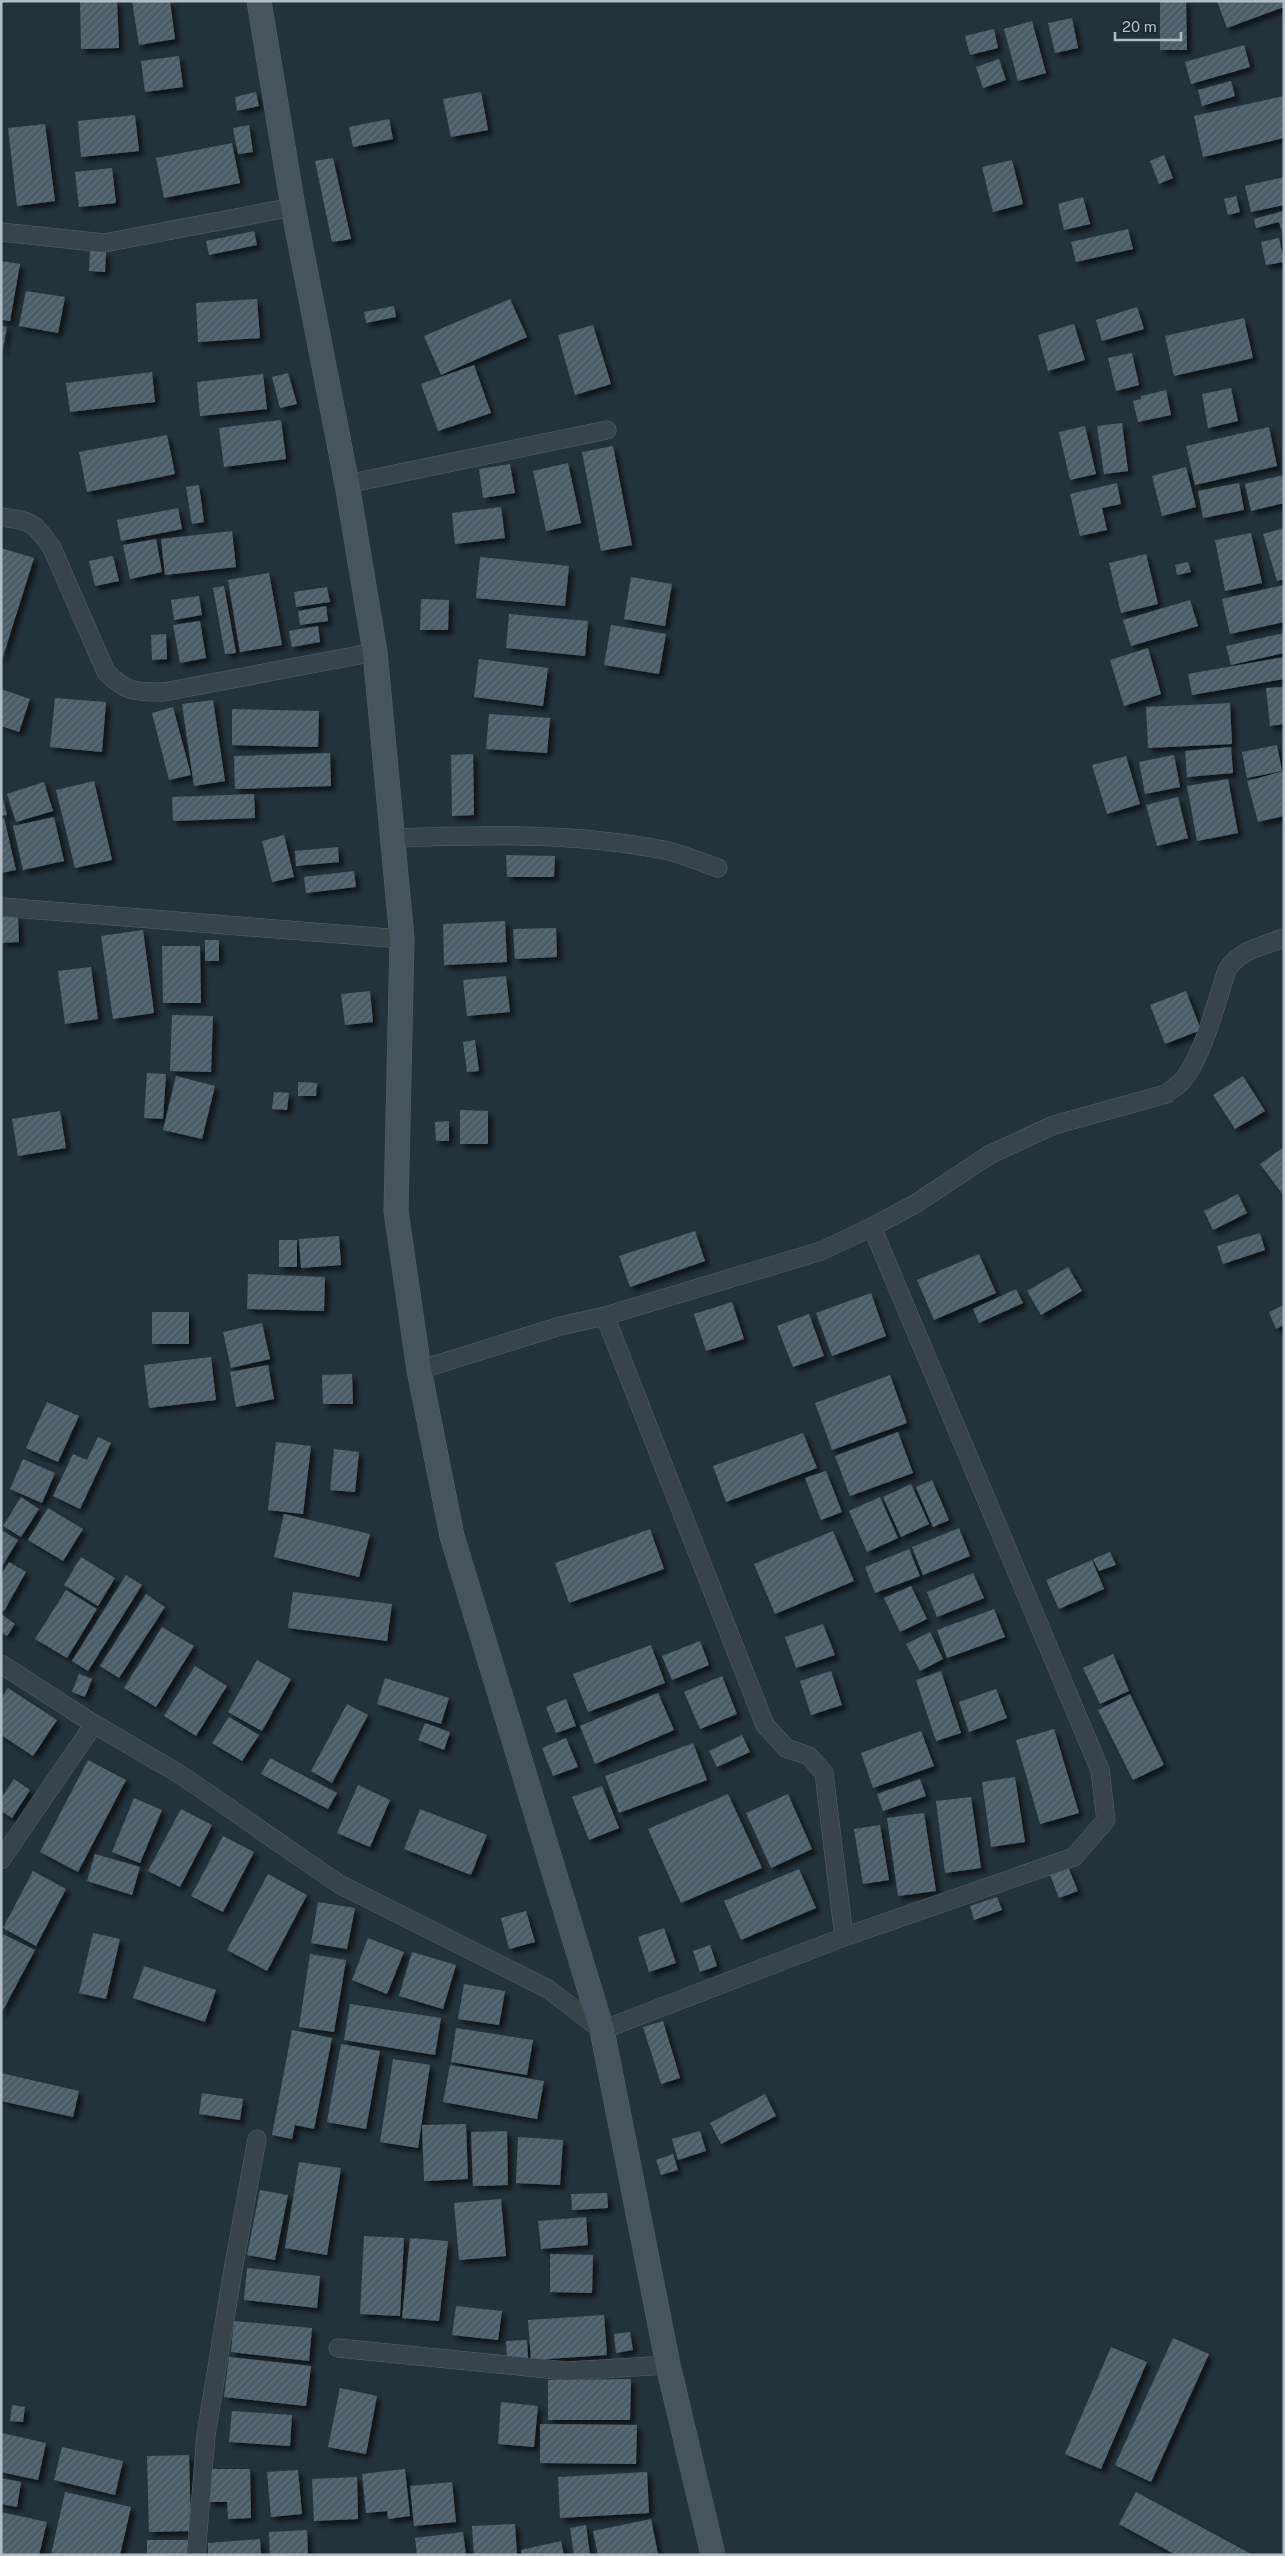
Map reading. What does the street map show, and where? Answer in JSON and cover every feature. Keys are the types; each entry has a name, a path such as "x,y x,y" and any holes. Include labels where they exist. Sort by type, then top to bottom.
{"main road":[{"path":"259,1 293,206 348,484 375,652 402,939 396,1211 419,1370 452,1536 602,2030 668,2366 713,2555"}],"street":[{"path":"1,232 104,243 293,206"},
{"path":"348,484 607,430"},
{"path":"1,517 27,520 39,530 52,548 106,672 117,683 133,692 164,692 375,652"},
{"path":"393,838 504,835 600,840 666,850 718,868"},
{"path":"1,907 402,939"},
{"path":"419,1370 560,1326 605,1316 821,1251 916,1204 989,1155 1054,1126 1166,1094 1181,1082 1189,1071 1232,961 1245,953 1284,938"},
{"path":"1,1664 94,1724 181,1775 339,1884 548,1990 602,2030 844,1937 1074,1857 1106,1820 1100,1770 872,1227"},
{"path":"605,1316 765,1725 786,1748 809,1756 824,1773 844,1937"},
{"path":"1,1860 94,1724"},
{"path":"196,2555 206,2434 232,2270 257,2139"},
{"path":"338,2348 567,2371 668,2366"}],"building":[{"path":"80,1 117,1 119,48 81,49"},
{"path":"132,1 170,1 175,39 139,45"},
{"path":"1160,1 1186,1 1187,50 1160,50"},
{"path":"1217,1 1284,1 1284,7 1227,28"},
{"path":"1072,18 1078,48 1055,53 1048,23"},
{"path":"1032,21 1046,73 1018,81 1004,29"},
{"path":"994,29 998,48 970,55 965,36"},
{"path":"1244,45 1250,67 1191,84 1185,62"},
{"path":"179,56 183,87 145,92 141,61"},
{"path":"999,59 1006,80 983,88 976,67"},
{"path":"1231,81 1235,96 1202,106 1198,90"},
{"path":"256,92 259,106 237,111 235,97"},
{"path":"481,92 488,130 451,137 443,99"},
{"path":"1284,96 1284,138 1203,157 1194,116"},
{"path":"135,115 139,151 81,157 78,121"},
{"path":"389,119 393,139 353,147 349,127"},
{"path":"45,124 55,201 17,206 8,128"},
{"path":"249,125 253,152 238,154 233,128"},
{"path":"232,143 240,183 164,198 156,158"},
{"path":"1164,155 1173,178 1159,184 1150,161"},
{"path":"333,158 351,239 332,242 315,161"},
{"path":"1012,160 1023,204 993,212 982,167"},
{"path":"112,168 116,203 79,207 75,172"},
{"path":"1284,177 1284,205 1251,212 1245,186"},
{"path":"1236,196 1240,212 1228,215 1224,199"},
{"path":"1083,197 1090,224 1064,230 1058,204"},
{"path":"1284,211 1284,238 1279,222 1256,228 1254,219"},
{"path":"1128,229 1133,249 1076,262 1071,242"},
{"path":"254,231 257,245 209,255 206,241"},
{"path":"1279,238 1284,262 1266,265 1261,242"},
{"path":"90,250 106,252 105,272 89,271"},
{"path":"1,261 20,264 10,321 1,320"},
{"path":"26,291 65,297 58,333 19,326"},
{"path":"257,299 260,338 198,342 196,303"},
{"path":"510,299 527,337 441,375 424,336"},
{"path":"394,306 396,317 366,323 364,312"},
{"path":"1137,307 1144,329 1102,341 1096,320"},
{"path":"1244,318 1253,358 1174,376 1165,336"},
{"path":"1074,324 1085,360 1048,371 1038,335"},
{"path":"593,325 611,384 575,395 558,335"},
{"path":"1,326 7,327 2,354 1,354"},
{"path":"1132,353 1139,385 1116,391 1108,358"},
{"path":"474,365 491,413 438,431 421,384"},
{"path":"152,372 155,402 70,412 66,383"},
{"path":"288,373 297,404 280,408 272,377"},
{"path":"263,374 267,409 200,416 197,382"},
{"path":"1231,388 1238,421 1208,428 1202,394"},
{"path":"1166,390 1171,415 1138,422 1133,401 1141,399 1141,396"},
{"path":"281,420 286,459 224,467 219,428"},
{"path":"1122,423 1128,471 1104,474 1097,426"},
{"path":"1085,426 1096,474 1070,480 1059,432"},
{"path":"1269,427 1277,466 1195,485 1186,446"},
{"path":"167,435 175,474 87,492 79,452"},
{"path":"613,446 632,545 601,551 582,452"},
{"path":"568,463 581,523 546,531 533,471"},
{"path":"510,464 515,493 483,498 479,469"},
{"path":"1186,467 1196,507 1162,516 1152,476"},
{"path":"1284,475 1284,503 1251,511 1245,484"},
{"path":"1117,483 1121,504 1102,508 1107,530 1080,536 1070,494"},
{"path":"1239,483 1244,510 1203,518 1198,491"},
{"path":"199,485 204,522 192,524 186,487"},
{"path":"501,507 505,538 455,544 452,513"},
{"path":"178,508 182,529 121,541 117,520"},
{"path":"1284,528 1284,579 1277,581 1263,534"},
{"path":"232,531 236,567 165,575 161,539"},
{"path":"1251,533 1262,583 1225,591 1215,540"},
{"path":"156,539 162,572 130,579 123,545"},
{"path":"1,548 34,558 2,660 1,660"},
{"path":"1146,554 1158,604 1121,613 1109,563"},
{"path":"113,556 119,581 95,586 89,561"},
{"path":"480,557 569,566 565,606 476,598"},
{"path":"1188,562 1191,572 1177,575 1175,565"},
{"path":"269,573 282,645 240,652 228,580"},
{"path":"631,577 672,584 665,626 624,619"},
{"path":"1284,585 1284,622 1230,634 1222,599"},
{"path":"224,586 236,653 225,654 213,588"},
{"path":"327,587 330,602 296,607 294,592"},
{"path":"199,596 202,615 174,620 171,600"},
{"path":"421,599 449,600 448,630 420,630"},
{"path":"1190,600 1198,626 1131,646 1123,620"},
{"path":"326,606 328,621 300,625 298,611"},
{"path":"509,614 588,621 585,656 506,648"},
{"path":"200,621 206,658 180,663 173,625"},
{"path":"611,625 666,634 659,674 604,665"},
{"path":"318,626 320,642 292,647 289,631"},
{"path":"1284,633 1284,653 1231,665 1226,646"},
{"path":"166,634 167,659 152,660 151,635"},
{"path":"1148,648 1161,694 1124,706 1110,660"},
{"path":"1284,657 1284,679 1192,695 1188,674"},
{"path":"479,659 548,668 543,706 474,697"},
{"path":"1284,687 1284,724 1270,726 1266,688"},
{"path":"1,689 30,699 19,732 1,726"},
{"path":"55,698 106,702 102,752 50,747"},
{"path":"213,700 225,781 194,786 182,704"},
{"path":"1230,703 1232,744 1148,748 1146,707"},
{"path":"173,707 191,775 169,780 152,713"},
{"path":"232,709 319,711 318,747 232,745"},
{"path":"489,714 550,718 547,753 486,749"},
{"path":"1277,745 1282,771 1247,778 1242,752"},
{"path":"1231,747 1233,773 1187,777 1185,751"},
{"path":"330,753 331,786 235,789 234,756"},
{"path":"473,754 474,815 452,816 451,755"},
{"path":"1174,755 1180,787 1145,794 1139,762"},
{"path":"1126,756 1140,804 1107,814 1092,765"},
{"path":"1284,771 1284,816 1258,822 1247,781"},
{"path":"1228,779 1238,833 1197,841 1187,786"},
{"path":"94,781 112,860 75,868 56,790"},
{"path":"44,782 53,811 16,822 7,794"},
{"path":"1,792 7,815 1,816"},
{"path":"254,794 255,818 173,821 172,797"},
{"path":"1178,797 1188,838 1157,846 1146,805"},
{"path":"54,817 64,861 23,870 13,826"},
{"path":"1,818 4,818 16,870 1,873"},
{"path":"284,835 294,877 272,882 262,841"},
{"path":"338,847 339,862 296,866 295,851"},
{"path":"506,855 555,856 554,877 507,877"},
{"path":"354,871 356,887 306,893 304,877"},
{"path":"18,916 19,942 1,943 1,917"},
{"path":"505,921 507,962 444,965 443,924"},
{"path":"556,928 557,957 515,959 513,929"},
{"path":"143,930 154,1013 113,1019 101,936"},
{"path":"205,940 219,940 219,961 205,961"},
{"path":"162,946 200,946 201,1003 163,1003"},
{"path":"91,967 98,1019 65,1024 58,971"},
{"path":"506,976 510,1012 467,1016 463,980"},
{"path":"370,991 373,1022 345,1025 341,994"},
{"path":"1186,991 1201,1030 1165,1044 1150,1005"},
{"path":"172,1015 213,1016 211,1072 170,1071"},
{"path":"475,1040 479,1071 467,1072 463,1042"},
{"path":"147,1073 166,1074 163,1119 144,1118"},
{"path":"176,1076 215,1086 202,1139 163,1130"},
{"path":"1243,1076 1265,1111 1235,1129 1213,1095"},
{"path":"298,1082 317,1083 316,1096 298,1096"},
{"path":"274,1092 289,1093 287,1110 272,1109"},
{"path":"460,1110 488,1111 488,1144 460,1144"},
{"path":"60,1111 66,1148 18,1156 12,1119"},
{"path":"449,1121 449,1141 436,1141 435,1122"},
{"path":"1284,1147 1284,1196 1260,1164"},
{"path":"1238,1194 1247,1213 1213,1230 1204,1211"},
{"path":"695,1231 705,1261 630,1287 619,1256"},
{"path":"1260,1233 1265,1250 1223,1264 1217,1246"},
{"path":"339,1236 341,1265 301,1268 299,1239"},
{"path":"279,1240 297,1240 297,1267 279,1267"},
{"path":"979,1254 996,1293 934,1320 917,1280"},
{"path":"1068,1267 1082,1291 1041,1315 1027,1291"},
{"path":"248,1274 325,1277 324,1311 247,1309"},
{"path":"1016,1289 1023,1303 979,1323 973,1309"},
{"path":"871,1293 886,1336 832,1356 816,1313"},
{"path":"732,1302 744,1339 706,1351 694,1314"},
{"path":"1284,1305 1284,1325 1276,1329 1269,1312"},
{"path":"152,1312 189,1312 189,1344 152,1344"},
{"path":"809,1314 824,1356 793,1367 777,1326"},
{"path":"262,1323 270,1359 231,1368 223,1332"},
{"path":"211,1357 216,1400 149,1408 144,1365"},
{"path":"268,1365 274,1399 236,1407 230,1372"},
{"path":"352,1374 353,1404 323,1404 322,1375"},
{"path":"890,1375 907,1423 832,1450 815,1403"},
{"path":"47,1402 79,1416 58,1462 26,1448"},
{"path":"898,1432 913,1473 850,1496 835,1456"},
{"path":"803,1433 817,1468 726,1502 713,1466"},
{"path":"98,1437 111,1443 80,1509 53,1496 73,1454 87,1460"},
{"path":"276,1442 311,1446 303,1514 268,1510"},
{"path":"334,1449 359,1452 355,1492 330,1490"},
{"path":"23,1459 55,1473 42,1503 10,1489"},
{"path":"826,1471 842,1512 821,1520 805,1478"},
{"path":"932,1480 949,1520 933,1527 916,1487"},
{"path":"911,1484 929,1524 901,1537 883,1497"},
{"path":"21,1497 39,1509 21,1537 3,1526"},
{"path":"880,1497 898,1538 867,1552 849,1511"},
{"path":"48,1508 83,1529 63,1561 28,1540"},
{"path":"284,1514 370,1534 359,1577 274,1557"},
{"path":"959,1528 970,1556 923,1575 912,1547"},
{"path":"650,1529 664,1569 569,1603 555,1563"},
{"path":"1,1530 18,1540 1,1568"},
{"path":"833,1531 854,1581 775,1614 754,1564"},
{"path":"909,1549 920,1576 875,1593 865,1567"},
{"path":"1110,1552 1116,1565 1099,1571 1093,1559"},
{"path":"81,1557 115,1578 98,1606 64,1585"},
{"path":"1092,1560 1104,1589 1059,1609 1046,1580"},
{"path":"9,1562 26,1572 4,1611 1,1610 1,1575"},
{"path":"973,1573 984,1598 937,1617 927,1592"},
{"path":"126,1575 142,1585 88,1671 72,1661"},
{"path":"911,1586 927,1619 900,1632 884,1598"},
{"path":"66,1590 97,1609 67,1658 35,1639"},
{"path":"293,1592 392,1604 387,1641 288,1628"},
{"path":"146,1594 165,1607 119,1678 100,1666"},
{"path":"994,1609 1005,1637 947,1658 937,1630"},
{"path":"1,1614 15,1624 7,1636 1,1632"},
{"path":"823,1624 835,1655 796,1668 785,1637"},
{"path":"162,1627 194,1646 156,1707 124,1688"},
{"path":"930,1632 943,1659 920,1671 906,1644"},
{"path":"700,1641 709,1665 672,1680 662,1656"},
{"path":"651,1645 665,1683 588,1712 573,1674"},
{"path":"1113,1654 1129,1691 1100,1704 1083,1668"},
{"path":"257,1660 291,1679 262,1731 228,1712"},
{"path":"195,1666 227,1686 196,1736 164,1716"},
{"path":"831,1671 842,1705 811,1715 800,1681"},
{"path":"941,1671 961,1733 936,1741 916,1680"},
{"path":"79,1674 92,1679 85,1697 72,1692"},
{"path":"722,1676 737,1714 700,1729 684,1692"},
{"path":"385,1678 449,1698 441,1724 377,1704"},
{"path":"8,1688 57,1720 33,1756 1,1735 1,1698"},
{"path":"996,1689 1007,1718 969,1732 959,1702"},
{"path":"658,1693 674,1730 595,1764 580,1726"},
{"path":"1130,1694 1164,1765 1133,1780 1098,1710"},
{"path":"566,1699 576,1726 556,1733 546,1707"},
{"path":"347,1704 368,1715 332,1783 311,1771"},
{"path":"229,1717 259,1735 242,1761 212,1743"},
{"path":"425,1723 450,1732 444,1750 418,1740"},
{"path":"1054,1729 1079,1813 1040,1824 1016,1740"},
{"path":"921,1731 934,1766 873,1788 861,1753"},
{"path":"742,1735 750,1752 717,1767 709,1751"},
{"path":"566,1738 578,1767 553,1776 542,1748"},
{"path":"693,1743 707,1780 619,1813 605,1776"},
{"path":"270,1758 337,1793 328,1809 261,1774"},
{"path":"88,1760 126,1780 78,1872 40,1852"},
{"path":"1015,1777 1025,1842 991,1847 982,1782"},
{"path":"14,1779 30,1790 12,1818 1,1811 1,1798"},
{"path":"920,1779 926,1796 883,1811 877,1794"},
{"path":"358,1785 390,1800 370,1847 337,1833"},
{"path":"602,1786 619,1828 589,1840 572,1797"},
{"path":"728,1794 762,1868 681,1903 648,1829"},
{"path":"788,1794 812,1849 771,1868 746,1813"},
{"path":"971,1797 981,1868 945,1873 936,1801"},
{"path":"134,1798 162,1810 140,1863 112,1852"},
{"path":"181,1809 212,1825 180,1887 148,1871"},
{"path":"420,1809 487,1835 471,1875 404,1849"},
{"path":"924,1813 936,1891 898,1896 887,1818"},
{"path":"880,1825 889,1880 863,1884 854,1829"},
{"path":"223,1836 254,1852 223,1912 191,1896"},
{"path":"95,1854 140,1867 132,1895 87,1881"},
{"path":"1068,1867 1078,1891 1059,1898 1050,1875"},
{"path":"799,1869 816,1908 741,1940 724,1901"},
{"path":"33,1871 66,1889 36,1946 3,1928"},
{"path":"268,1874 307,1895 267,1971 227,1950"},
{"path":"997,1897 1002,1910 974,1920 970,1906"},
{"path":"318,1902 355,1908 347,1949 311,1943"},
{"path":"526,1911 535,1942 509,1949 501,1918"},
{"path":"664,1928 676,1963 649,1972 638,1937"},
{"path":"93,1933 120,1939 106,1999 79,1993"},
{"path":"3,1934 35,1950 1,2014 1,1938"},
{"path":"368,1938 404,1952 387,1994 352,1980"},
{"path":"710,1945 717,1966 700,1972 693,1951"},
{"path":"412,1952 456,1965 443,2009 399,1996"},
{"path":"310,1954 346,1960 334,2032 299,2027"},
{"path":"144,1966 216,1990 205,2022 133,1998"},
{"path":"464,1984 505,1991 499,2025 458,2019"},
{"path":"350,2004 441,2018 435,2055 344,2040"},
{"path":"663,2021 680,2078 661,2084 643,2027"},
{"path":"456,2028 533,2040 527,2075 451,2062"},
{"path":"292,2030 332,2038 314,2129 295,2125 292,2139 272,2135"},
{"path":"341,2044 380,2051 366,2129 327,2122"},
{"path":"393,2059 430,2065 418,2148 380,2142"},
{"path":"450,2065 544,2081 537,2119 443,2102"},
{"path":"1,2073 79,2091 73,2117 1,2101"},
{"path":"202,2093 243,2099 240,2120 199,2114"},
{"path":"765,2094 776,2116 721,2144 710,2123"},
{"path":"466,2124 468,2179 424,2181 422,2125"},
{"path":"507,2131 508,2185 473,2186 471,2132"},
{"path":"700,2131 706,2151 678,2160 672,2139"},
{"path":"518,2137 563,2140 560,2185 516,2183"},
{"path":"673,2154 678,2170 661,2175 656,2160"},
{"path":"299,2162 341,2168 327,2255 285,2248"},
{"path":"260,2190 288,2195 275,2260 247,2255"},
{"path":"607,2193 608,2208 572,2210 571,2194"},
{"path":"501,2199 506,2256 459,2260 454,2203"},
{"path":"586,2217 588,2245 541,2249 538,2221"},
{"path":"364,2236 404,2238 400,2316 360,2314"},
{"path":"410,2238 448,2241 439,2321 402,2318"},
{"path":"550,2254 593,2255 592,2293 550,2292"},
{"path":"247,2268 320,2276 317,2308 244,2300"},
{"path":"456,2306 502,2311 498,2340 452,2335"},
{"path":"604,2315 607,2355 531,2360 528,2320"},
{"path":"234,2321 312,2328 309,2361 231,2352"},
{"path":"630,2332 633,2350 616,2353 614,2334"},
{"path":"1173,2338 1209,2354 1151,2482 1115,2465"},
{"path":"527,2340 528,2359 507,2361 506,2341"},
{"path":"1111,2347 1147,2362 1101,2469 1065,2454"},
{"path":"229,2357 311,2366 306,2406 224,2397"},
{"path":"631,2379 630,2420 548,2420 548,2380"},
{"path":"340,2388 377,2396 366,2454 328,2447"},
{"path":"501,2402 538,2406 534,2447 498,2444"},
{"path":"12,2405 25,2407 23,2422 10,2421"},
{"path":"232,2411 292,2415 290,2446 229,2442"},
{"path":"540,2424 637,2425 636,2464 540,2463"},
{"path":"2,2433 46,2443 38,2480 1,2472"},
{"path":"62,2447 123,2461 115,2495 54,2480"},
{"path":"189,2455 191,2531 149,2532 147,2456"},
{"path":"208,2469 250,2469 251,2518 228,2519 227,2502 208,2502"},
{"path":"405,2469 410,2516 388,2519 387,2511 366,2513 362,2474"},
{"path":"298,2470 302,2514 271,2517 267,2472"},
{"path":"647,2472 649,2513 560,2518 558,2477"},
{"path":"357,2477 358,2519 314,2521 312,2479"},
{"path":"1,2478 21,2482 17,2507 1,2504"},
{"path":"452,2482 456,2522 414,2526 410,2486"},
{"path":"65,2492 131,2507 120,2555 51,2555"},
{"path":"1136,2492 1253,2555 1176,2555 1119,2524"},
{"path":"1,2512 47,2522 39,2555 1,2555"},
{"path":"651,2519 658,2554 598,2555 593,2531"},
{"path":"515,2524 517,2555 474,2555 472,2526"},
{"path":"586,2525 590,2555 574,2555 570,2528"},
{"path":"307,2530 308,2555 270,2555 269,2532"},
{"path":"463,2532 466,2555 417,2555 415,2538"},
{"path":"260,2539 261,2555 208,2555 208,2543"},
{"path":"147,2540 189,2540 189,2555 147,2555"},
{"path":"561,2541 564,2555 522,2555 521,2550"}]}
